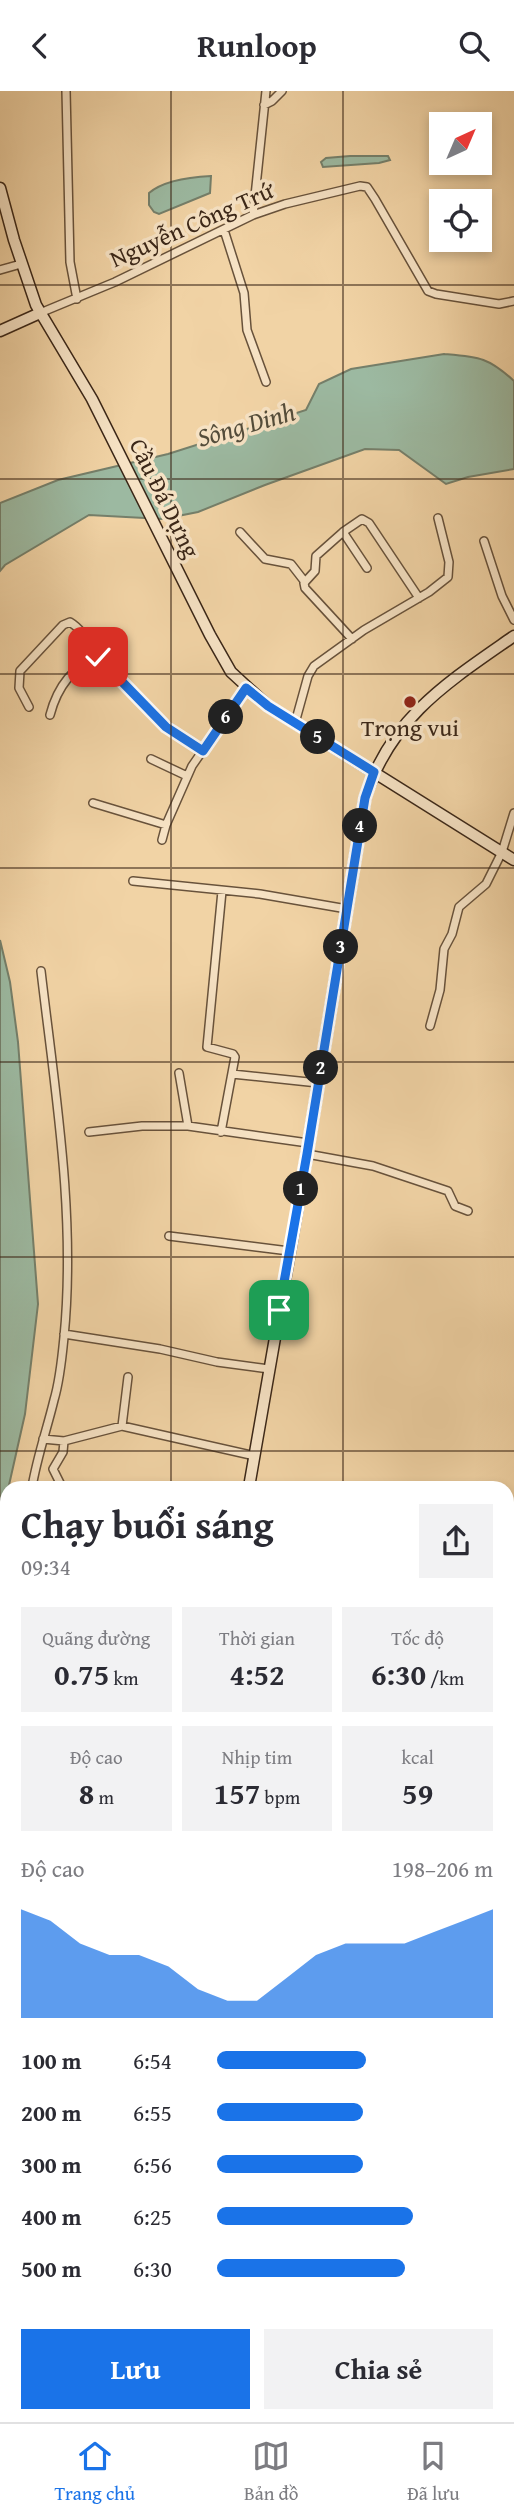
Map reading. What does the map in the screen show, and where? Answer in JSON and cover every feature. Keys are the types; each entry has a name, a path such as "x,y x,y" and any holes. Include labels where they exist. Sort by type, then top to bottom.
{"main road":[{"name":"Cầu Đá Dựng","path":"0,188 21,264 40,313 69,350 226,664 246,688 268,706 514,860"},
{"name":"Nguyễn Công Trứ","path":"0,331 40,313"},
{"path":"250,1481 365,798 374,772 391,740 412,715 459,675 514,636"}],"street":[{"path":"66,91 70,262 77,299"},
{"path":"253,215 266,91"},
{"path":"264,105 282,91"},
{"name":"Nguyễn Công Trứ","path":"40,313 77,299 253,215 342,188 364,186 375,199 428,291 499,305 514,301"},
{"path":"224,230 244,293 247,330 266,382"},
{"path":"0,270 21,264"},
{"path":"295,723 310,671 318,662 446,580 450,574 449,562 438,518"},
{"path":"305,582 315,571 316,557 362,519 367,520 419,598"},
{"path":"240,532 265,559 291,563 305,582 305,588 352,639"},
{"path":"343,532 367,568"},
{"path":"484,541 502,596 514,620"},
{"path":"29,707 19,688 20,671 65,623 70,622 98,657 166,727 203,751"},
{"path":"50,715 55,697 69,677 83,664 98,657"},
{"path":"162,840 187,776 246,688"},
{"path":"151,759 187,776"},
{"path":"93,803 166,825"},
{"path":"430,1026 440,990 444,949 452,934 460,907 486,884 502,852 514,813"},
{"path":"133,881 260,894 347,909"},
{"path":"221,1132 235,1058 233,1054 207,1047 222,891"},
{"path":"33,1481 57,1389 64,1334 66,1246 61,1143 41,971"},
{"path":"179,1073 188,1126"},
{"path":"232,1075 318,1083"},
{"path":"89,1132 142,1126 188,1126 308,1149 448,1191 455,1206 468,1211"},
{"path":"169,1235 289,1251"},
{"path":"64,1334 270,1369"},
{"path":"122,1426 128,1377"},
{"path":"43,1439 64,1441 122,1426 255,1456"},
{"path":"59,1481 53,1469 63,1452 64,1441"}],"shaded area":[{"path":"388,156 390,160 323,167 321,162 326,158"},
{"path":"211,176 210,193 159,214 149,205 149,193 162,185 187,178"},
{"path":"444,354 466,356 490,363 514,381 514,469 446,484 399,450 365,449 198,512 163,519 89,515 5,565 0,571 0,503 58,480 168,454 306,410 319,384 351,369"},
{"path":"0,940 10,982 18,1042 38,1304 25,1414 10,1481 0,1481"}],"place":[{"name":"Trọng vui","path":"410,702"}],"route":[{"path":"98,657 166,727 203,751 246,688 268,706 374,772 365,798 279,1310"}],"water label":[{"name":"Sông Dinh","path":"246,424"}]}
